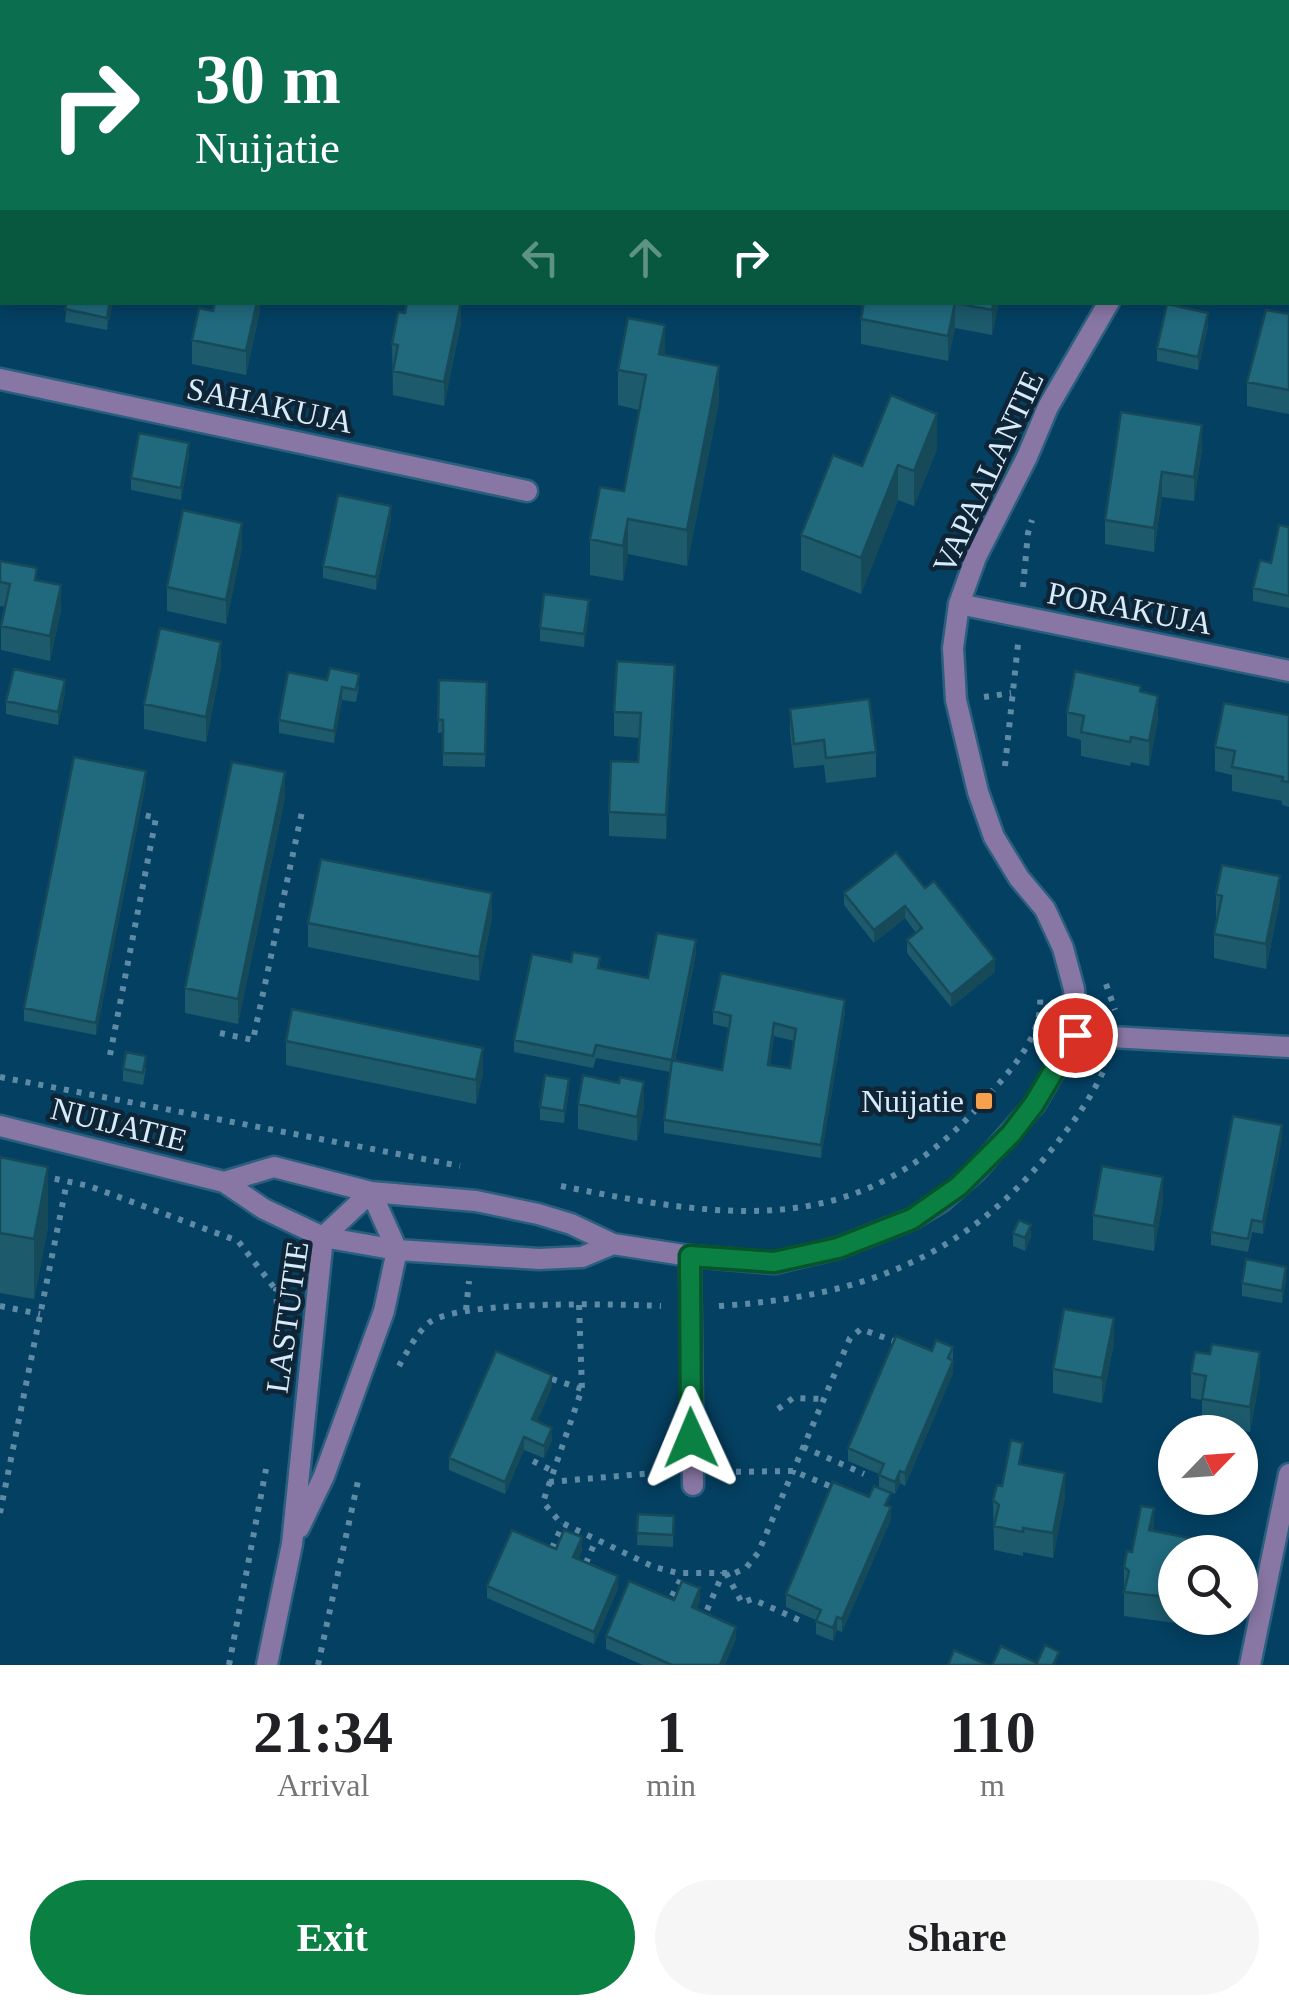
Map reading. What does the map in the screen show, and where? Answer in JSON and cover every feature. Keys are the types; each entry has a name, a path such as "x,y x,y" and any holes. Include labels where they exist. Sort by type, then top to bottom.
{"street":[{"name":"VAPAALANTIE","path":"1075,1035 1074,988 1063,948 1045,909 1019,878 994,837 964,744 953,648 959,604 976,556 1048,407 1107,305"},
{"name":"SAHAKUJA","path":"0,379 527,491"},
{"name":"PORAKUJA","path":"959,604 1289,671"},
{"path":"1075,1035 1289,1048"},
{"name":"NUIJATIE","path":"224,1182 274,1168 371,1192 476,1201 538,1214 571,1224 612,1244 690,1256 774,1262 838,1248 912,1219 942,1200 1011,1134 1034,1104 1075,1035"},
{"name":"NUIJATIE","path":"0,1126 224,1182 264,1209 324,1237 397,1250 539,1259 582,1257 612,1244"},
{"path":"371,1192 397,1250"},
{"name":"LASTUTIE","path":"267,1665 292,1544 324,1237 371,1192"},
{"name":"LASTUTIE","path":"292,1544 324,1476 384,1311 397,1250"},
{"path":"690,1256 692,1475"},
{"path":"1250,1665 1289,1474"}],"path":[{"path":"1009,782 1006,744 1019,617 1028,532 1038,504"},
{"path":"220,1033 253,1040 303,807"},
{"path":"110,1055 156,818 144,815"},
{"path":"555,1184 700,1212 752,1213 810,1206 868,1191 898,1176 944,1138 984,1101 1024,1055 1041,1004 1039,982"},
{"path":"1105,982 1117,1016 1118,1036"},
{"path":"0,1078 461,1166"},
{"path":"34,1175 90,1186 238,1242 276,1290"},
{"path":"0,1513 67,1182"},
{"path":"0,1306 40,1314"},
{"path":"396,1369 428,1324"},
{"path":"552,1379 582,1389"},
{"path":"778,1409 793,1398 824,1399"},
{"path":"556,1433 566,1436"},
{"path":"804,1447 864,1474"},
{"path":"533,1461 553,1471"},
{"path":"548,1482 793,1471 852,1496"},
{"path":"318,1665 360,1475"},
{"path":"552,1548 564,1524"},
{"path":"586,1562 596,1540"},
{"path":"672,1596 684,1572"},
{"path":"707,1610 725,1573 742,1603 752,1599 799,1620"}],"building":[{"path":"66,305 109,305 107,318 65,309"},
{"path":"214,305 256,305 246,351 192,340 199,308 213,311"},
{"path":"406,305 460,305 444,382 393,371 398,345 392,344 398,312 405,313"},
{"path":"863,305 955,305 948,336 861,319"},
{"path":"966,305 993,305 992,310"},
{"path":"1167,305 1208,313 1198,357 1157,348"},
{"path":"1266,310 1289,314 1289,390 1247,382"},
{"path":"628,318 665,325 659,354 719,366 687,530 628,519 623,546 590,539 600,487 624,491 646,375 618,370"},
{"path":"891,395 937,414 914,471 898,465 861,558 801,535 833,455 862,466"},
{"path":"1121,412 1202,425 1194,477 1162,472 1154,528 1105,520"},
{"path":"139,433 189,443 181,488 131,478"},
{"path":"338,495 391,506 376,577 323,566"},
{"path":"183,510 242,523 226,600 167,587"},
{"path":"1279,525 1289,527 1289,596 1253,588 1260,560 1271,563"},
{"path":"0,561 37,568 35,580 61,585 50,636 1,626 10,584 0,582"},
{"path":"544,594 589,600 584,634 540,628"},
{"path":"160,628 221,642 206,717 144,704"},
{"path":"617,661 675,665 666,815 609,812 611,761 638,762 641,713 614,712"},
{"path":"330,668 359,674 356,690 342,687 334,731 279,720 288,672 327,680"},
{"path":"14,669 65,680 58,712 6,701"},
{"path":"1075,671 1141,686 1140,691 1158,696 1149,741 1131,737 1130,742 1081,732 1084,716 1067,712"},
{"path":"439,680 487,682 485,754 443,753 443,720 438,720"},
{"path":"869,699 876,752 826,758 824,740 794,744 790,709"},
{"path":"1224,703 1289,715 1289,782 1282,781 1283,777 1232,767 1235,751 1215,747"},
{"path":"74,757 146,771 96,1023 24,1008"},
{"path":"232,762 285,772 238,999 185,988"},
{"path":"896,852 925,888 934,881 995,959 951,995 907,940 922,928 905,906 874,930 844,893"},
{"path":"321,859 492,893 479,957 308,923"},
{"path":"1222,865 1280,876 1266,944 1214,934 1222,896 1216,894"},
{"path":"657,933 696,940 672,1060 596,1045 593,1056 514,1040 532,954 571,962 573,952 600,957 598,968 648,978"},
{"path":"721,973 845,1000 821,1145 664,1120 672,1060 722,1070 731,1016 713,1011","holes":["774,1023 796,1029 790,1068 768,1065"]},
{"path":"292,1009 483,1048 476,1080 286,1041"},
{"path":"126,1052 146,1056 143,1073 123,1069"},
{"path":"545,1075 569,1079 564,1111 540,1107"},
{"path":"583,1075 619,1083 620,1077 644,1082 637,1117 578,1104"},
{"path":"1233,1116 1282,1125 1263,1222 1252,1220 1248,1239 1211,1232"},
{"path":"0,1157 48,1167 34,1239 0,1233"},
{"path":"1102,1166 1163,1177 1154,1226 1093,1215"},
{"path":"1019,1220 1031,1225 1025,1238 1013,1233"},
{"path":"1246,1259 1286,1267 1282,1291 1242,1283"},
{"path":"1064,1309 1114,1318 1102,1378 1053,1369"},
{"path":"896,1336 932,1351 936,1340 953,1347 948,1358 953,1361 905,1473 900,1471 895,1482 879,1475 884,1464 848,1448"},
{"path":"1212,1344 1260,1352 1250,1407 1202,1399 1206,1376 1191,1373 1195,1352 1210,1354"},
{"path":"496,1351 552,1375 532,1419 552,1428 544,1446 524,1437 505,1482 449,1458"},
{"path":"1011,1440 1023,1443 1019,1464 1065,1473 1053,1533 994,1526 999,1505 993,1500 997,1485 1002,1486"},
{"path":"833,1482 869,1497 874,1486 891,1493 885,1505 891,1507 842,1619 837,1617 833,1628 816,1621 821,1610 786,1594"},
{"path":"1141,1506 1154,1508 1149,1530 1174,1535 1158,1535 1158,1596 1124,1592 1129,1571 1124,1567 1127,1551 1132,1552"},
{"path":"638,1514 674,1516 673,1535 637,1533"},
{"path":"512,1530 556,1549 564,1530 582,1537 573,1557 618,1576 594,1632 487,1586"},
{"path":"629,1581 674,1600 682,1581 700,1588 692,1607 736,1627 720,1665 672,1665 606,1636"},
{"path":"1045,1645 1059,1652 1053,1665 992,1665 1001,1646 1037,1663"},
{"path":"954,1650 988,1665 948,1665"}],"place":[{"name":"Nuijatie","path":"984,1101"}],"route":[{"path":"691,1438 690,1256 774,1262 838,1248 912,1219 959,1186 1011,1134 1060,1064 1075,1035"}]}
